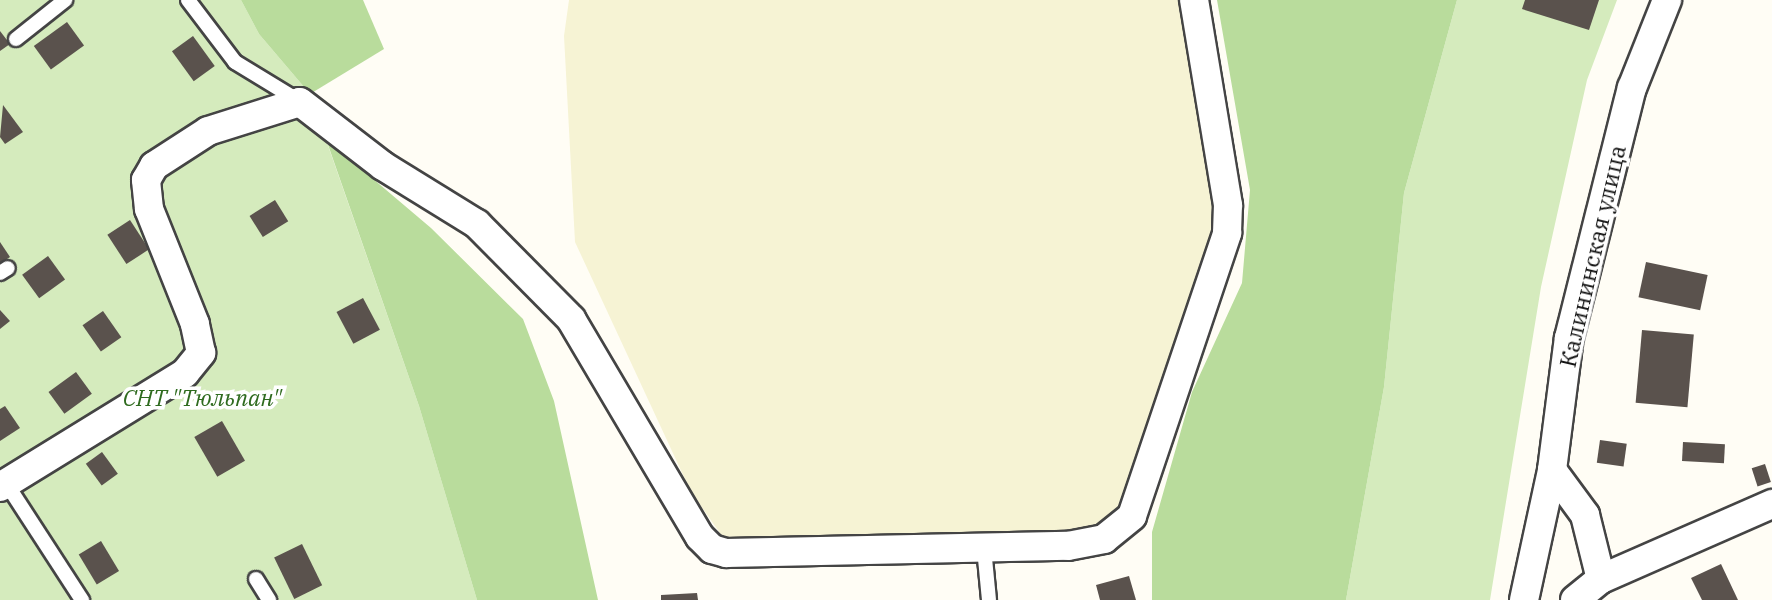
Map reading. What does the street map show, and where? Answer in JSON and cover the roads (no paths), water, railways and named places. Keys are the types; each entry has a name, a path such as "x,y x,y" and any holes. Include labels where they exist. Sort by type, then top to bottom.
{"street":[{"path":"3,485 185,373 201,353 195,324 149,209 146,180 154,166 208,131 300,102 383,166 477,224 571,319 693,526 712,548 726,553 984,548 1068,546 1104,539 1132,516 1227,233 1227,205 1194,0"},
{"name":"Калининская улица","path":"1524,600 1552,470 1569,338 1632,88 1667,0"},
{"path":"1552,470 1585,515 1601,579"},
{"path":"1575,600 1601,579 1772,504"}],"lane":[{"path":"16,39 65,0"},
{"path":"188,0 235,62 300,102"},
{"path":"3,485 82,600"},
{"path":"984,548 989,600"},
{"path":"256,579 269,600"}],"park label":[{"name":"СНТ \"Тюльпан\"","path":"202,397"}]}
